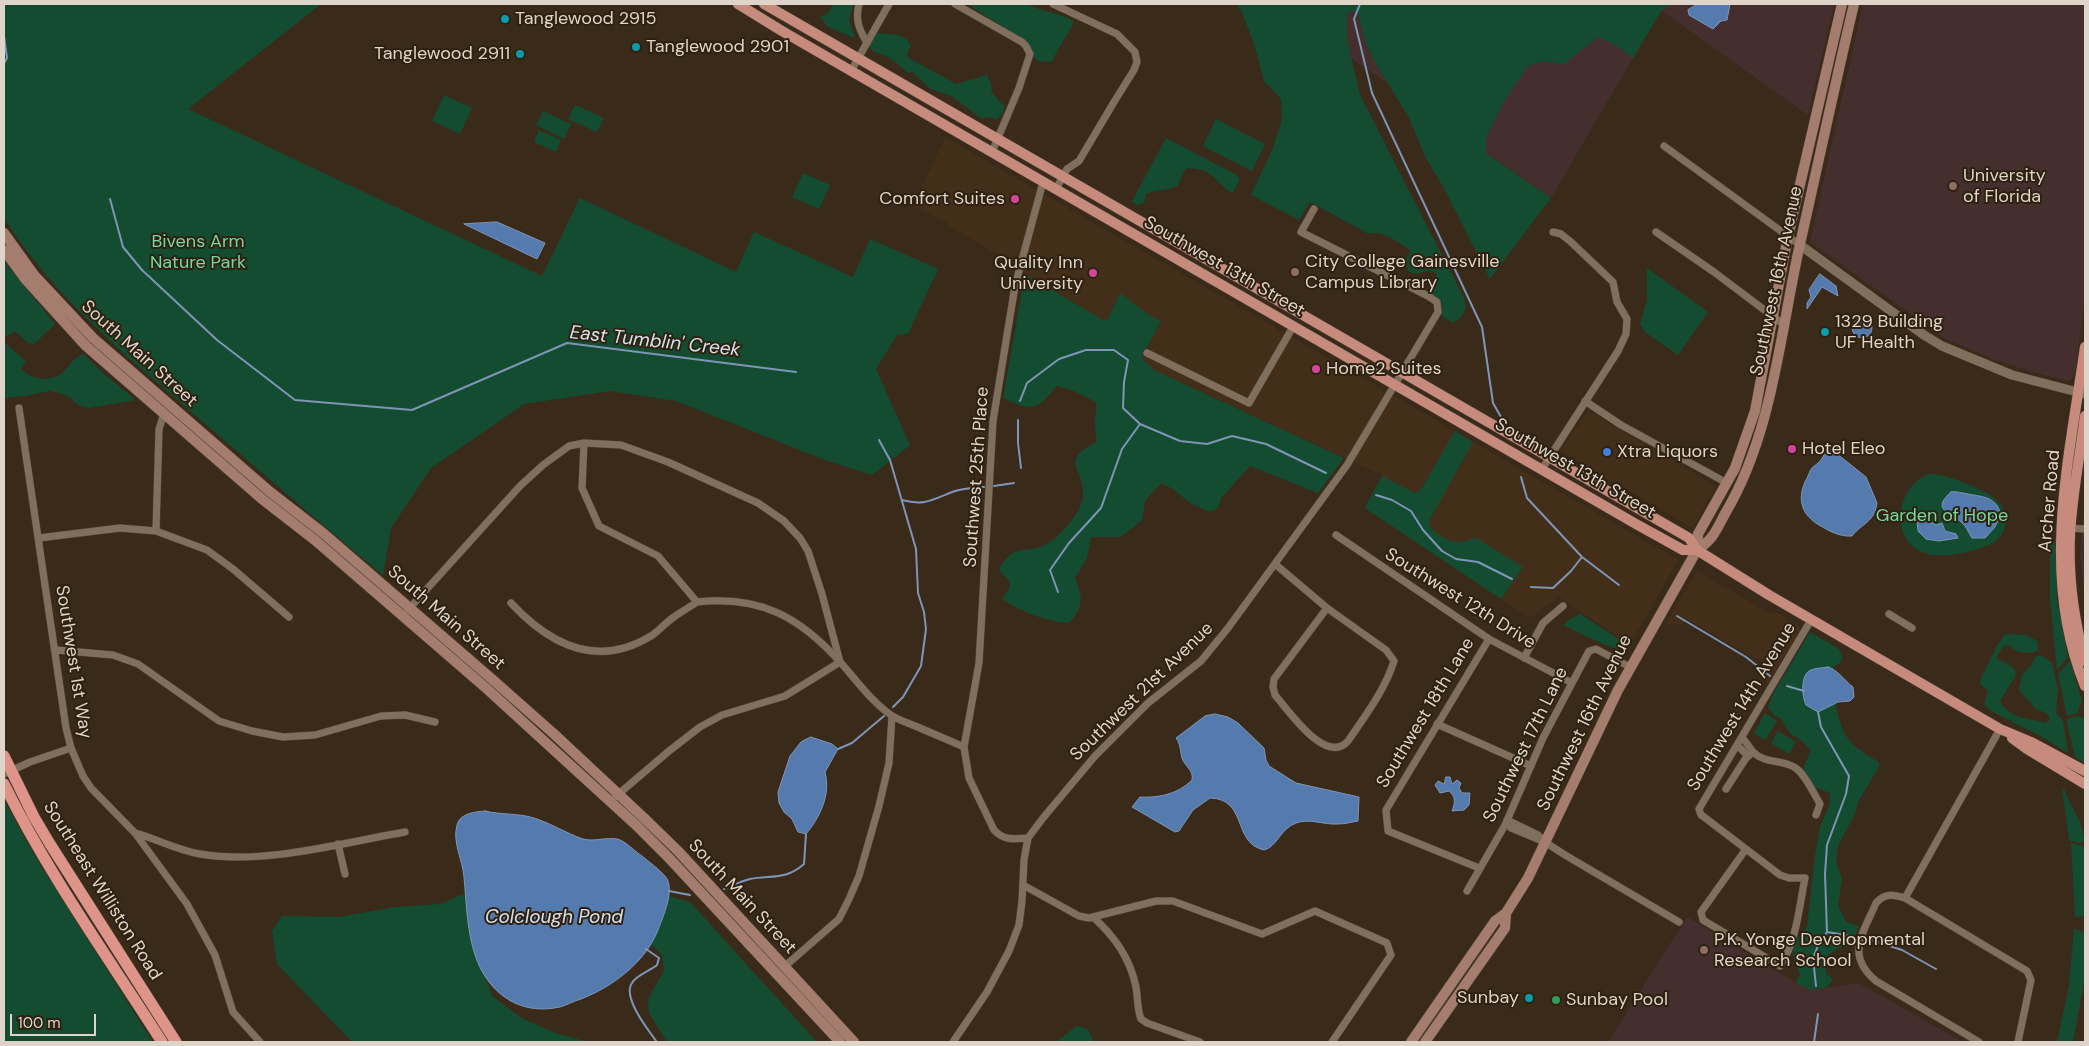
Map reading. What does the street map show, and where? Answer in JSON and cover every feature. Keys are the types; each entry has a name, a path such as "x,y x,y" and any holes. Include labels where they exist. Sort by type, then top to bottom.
{"highway":[{"name":"Southeast Williston Road","path":"4,756 7,773 176,1042"},
{"name":"Southeast Williston Road","path":"4,784 42,854 162,1042"}],"main road":[{"name":"Southwest 13th Street","path":"738,4 1235,292 1292,329 1396,385 1683,550 1697,550"},
{"name":"Southwest 13th Street","path":"764,4 1689,538 1697,550 1811,620 2000,728 2032,742 2085,771"},
{"name":"Southwest 16th Avenue","path":"1697,550 1698,534 1738,460 1754,411 1788,236 1842,4"},
{"name":"Southwest 16th Avenue","path":"1411,1042 1495,921 1506,913 1528,878 1630,667 1697,550 1710,541 1748,470 1765,415 1800,245 1854,4"},
{"name":"South Main Street","path":"4,232 34,275 76,328"},
{"path":"1174,257 1181,245"},
{"name":"South Main Street","path":"4,250 18,271 76,328 168,410 262,499 316,540 402,617 486,688 610,802 669,858 840,1042"},
{"path":"18,271 22,258"},
{"path":"1235,292 1240,290 1281,308 1288,306"},
{"path":"1292,329 1301,314"},
{"name":"Archer Road","path":"2085,346 2082,394 2060,567 2071,645 2085,685"},
{"name":"South Main Street","path":"168,410 323,533 554,734 678,851 854,1042"},
{"name":"Archer Road","path":"2085,416 2065,527 2073,605 2085,661"},
{"name":"Southwest 13th Street","path":"2000,728 2027,749 2085,784"},
{"name":"Southwest 16th Avenue","path":"1425,1042 1505,928 1506,913"},
{"path":"776,974 784,966"}],"street":[{"path":"858,4 856,16 859,29 867,43"},
{"path":"851,71 889,4"},
{"path":"955,4 1022,42 1029,50 1028,65 992,152"},
{"path":"1053,4 1118,34 1132,49 1137,62 1079,161 1067,169 1056,189"},
{"path":"1664,146 1942,346 2012,375 2082,394"},
{"name":"Southwest 25th Place","path":"1028,838 1010,839 1000,836 994,830 969,778 964,747 979,663 993,421 1016,286 1043,182"},
{"name":"Southwest 21st Avenue","path":"953,1042 987,992 1009,951 1019,924 1024,860 1028,838 1042,818 1107,743 1148,703 1201,661 1228,628 1347,465 1438,312 1437,302 1301,232 1314,209"},
{"path":"1542,469 1618,351 1626,334 1627,319 1617,302 1613,282 1571,242 1561,234 1553,232"},
{"path":"1656,232 1714,272 1783,324"},
{"path":"1147,353 1249,403 1292,329"},
{"path":"1585,401 1621,425 1727,483"},
{"name":"Southwest 1st Way","path":"19,408 66,728 71,748 83,776 91,788 135,833 187,904 214,955 233,1012 260,1042"},
{"path":"156,531 159,429 168,410"},
{"path":"584,443 582,488 599,526 658,556 697,602"},
{"path":"402,617 507,500 543,465 569,446 584,443 621,445 668,462 758,503 784,521 800,538 808,551 830,620 840,662"},
{"path":"2065,527 2085,529"},
{"path":"39,538 120,528 156,531 207,550 233,569 289,617"},
{"name":"Southwest 12th Drive","path":"1336,535 1489,639 1572,683"},
{"path":"1275,564 1327,608 1386,650 1394,661 1389,676 1374,702 1348,742 1338,749 1319,743 1275,695 1273,687 1274,679 1327,608"},
{"path":"511,603 527,620 551,638 572,648 597,652 626,648 651,636 674,616 697,602 747,602 804,626 840,662 875,702 892,716 964,747"},
{"path":"1524,658 1543,622 1563,606"},
{"path":"1889,614 1912,628"},
{"name":"Southwest 14th Avenue","path":"1746,849 1701,815 1699,809 1811,620"},
{"name":"Southwest 18th Lane","path":"1479,868 1388,831 1386,810 1489,639"},
{"name":"Southwest 17th Lane","path":"1467,892 1506,822 1531,766 1589,651 1592,649 1630,667"},
{"path":"56,650 113,655 138,664 219,721 252,731 283,737 315,735 381,716 405,715 435,722"},
{"path":"610,802 669,750 700,727 722,715 785,696 840,662"},
{"path":"784,966 839,919 850,899 859,876 887,772 892,716"},
{"path":"1437,724 1531,766"},
{"path":"1905,898 2000,728"},
{"path":"1742,737 1751,754"},
{"path":"1737,745 1760,759 1794,767 1810,786 1820,804 1816,815"},
{"path":"7,773 30,762 71,748"},
{"path":"1726,789 1751,754"},
{"path":"1506,822 1545,842 1679,922"},
{"path":"135,833 182,850 216,856 245,858 275,855 405,832"},
{"path":"338,844 345,874"},
{"path":"1746,849 1780,875 1788,878 1805,878 1797,923 1786,956 1780,966 1703,920 1701,912 1746,849"},
{"path":"1023,885 1079,916 1093,917 1156,901 1173,901 1262,934 1315,911 1387,943 1391,955 1332,1042"},
{"path":"1979,1042 1876,981 1865,972 1860,963 1859,946 1876,903 1887,894 1894,894 1905,898 2027,971 2031,980 2018,1042"},
{"path":"1093,917 1109,933 1125,956 1133,975 1141,1019 1147,1023 1200,1042"}],"shaded area":[{"path":"1252,4 1834,4 1808,115 1661,10 1551,198 1323,38"},
{"name":"University of Florida","path":"1863,4 2085,4 2085,299 2075,372 2071,380 2068,381 2032,372 1995,360 1946,339 1810,242"},
{"path":"945,137 1678,560 1630,645 1559,597 1530,618 1365,508 1382,475 1156,371 1141,357 1161,321 1149,315 1120,294 1108,319 1103,320 1025,274 1013,263 947,225 948,223 913,206"},
{"path":"1588,411 1716,486 1693,528 1560,451"},
{"path":"2085,499 2085,604 2080,553"},
{"path":"1697,571 1773,615 1776,612 1802,628 1767,685 1762,662 1686,619 1683,624 1666,624"},
{"name":"P.K. Yonge Developmental Research School","path":"1687,917 1796,983 1811,990 1859,983 1963,1042 1608,1042"}],"green space":[{"name":"Bivens Arm Nature Park","path":"4,4 321,4 188,109 542,276 580,198 736,272 754,232 853,277 870,239 938,269 908,334 897,335 876,369 910,445 872,475 825,460 676,401 610,391 524,404 431,468 391,528 383,575 169,393 92,324 45,274 4,218"},
{"path":"834,4 853,4 849,19 855,38 828,27 820,17 827,14"},
{"path":"967,4 1027,4 1068,18 1073,21 1073,24 1051,62 1038,61 1027,42"},
{"path":"1235,4 1673,4 1662,10 1633,58 1619,47 1598,37 1564,64 1541,61 1528,66 1503,103 1486,138 1486,153 1551,198 1490,279 1442,185 1426,158 1408,116 1373,59 1363,35 1358,13 1352,11 1347,14 1347,40 1360,95 1465,300 1463,313 1453,323 1442,316 1442,302 1429,292 1437,274 1429,270 1417,274 1409,272 1405,262 1410,252 1409,249 1379,233 1369,234 1310,202 1299,220 1251,195 1273,148 1282,119 1281,99 1264,81 1254,44 1241,10"},
{"path":"877,33 897,35 906,39 911,47 907,55 910,59 956,84 987,75 992,87 991,92 1005,107 1002,114 997,119 986,117 982,119 953,97 931,89 912,72 908,73 890,58 873,51 869,47"},
{"path":"444,95 472,108 460,134 432,121"},
{"path":"575,105 604,118 597,132 568,119"},
{"path":"543,111 571,124 564,139 536,125"},
{"path":"1216,119 1265,144 1252,171 1203,146"},
{"path":"539,130 561,140 556,152 534,142"},
{"path":"1166,138 1235,174 1240,179 1233,192 1230,192 1203,170 1187,168 1183,172 1177,186 1146,194 1144,203 1137,205 1132,201"},
{"path":"803,173 830,185 819,209 792,197"},
{"path":"4,261 55,324 34,344 28,343 15,331 4,338"},
{"path":"1647,268 1708,312 1678,355 1645,332 1640,324 1647,300"},
{"path":"1025,274 1103,320 1108,319 1120,293 1149,315 1161,321 1142,357 1156,371 1344,458 1318,493 1250,466 1221,498 1218,508 1210,512 1190,503 1173,489 1161,483 1145,501 1142,520 1121,537 1091,537 1087,558 1075,578 1080,591 1080,607 1069,623 1043,618 1010,604 1002,599 1010,587 1009,581 999,570 1004,561 1014,552 1033,549 1047,544 1059,535 1078,512 1083,496 1076,459 1082,451 1096,442 1096,402 1074,391 1057,386 1039,404 1028,407 1003,398"},
{"path":"4,342 26,361 21,369 29,375 44,379 59,375 77,357 84,354 104,374 136,400 88,408 77,404 71,398 60,393 49,391 4,398"},
{"path":"1455,431 1473,442 1430,519 1429,525 1438,534 1455,542 1467,541 1473,538 1478,539 1523,567 1501,599 1365,508 1382,476 1416,493 1422,488"},
{"name":"Garden of Hope","path":"1929,474 1942,475 1979,489 1995,498 2005,512 2004,530 2000,537 1985,547 1953,555 1932,555 1913,546 1905,537 1901,525 1903,501 1909,490 1918,480"},
{"path":"2053,542 2055,543 2057,599 2068,657 2057,670 2050,598 2050,547"},
{"path":"1580,614 1622,641 1622,647 1614,648 1564,625 1568,620"},
{"path":"1810,632 1839,649 1843,657 1840,663 1834,666 1831,678 1838,716 1844,733 1853,745 1879,763 1879,767 1859,800 1855,814 1838,846 1836,862 1842,879 1838,905 1846,922 1859,926 1851,946 1838,948 1826,957 1826,974 1833,979 1828,987 1811,990 1796,983 1800,974 1794,960 1793,943 1807,927 1820,826 1830,804 1830,793 1814,787 1803,769 1811,750 1791,734 1780,718 1773,714 1768,707 1773,694"},
{"path":"2005,634 2026,635 2037,641 2038,650 2032,653 2019,652 2004,645 1996,658 2014,669 2016,675 2000,701 2014,715 2045,723 2049,721 2049,716 2036,709 2019,690 2022,675 2032,664 2035,657 2041,655 2052,663 2058,690 2056,714 2063,720 2068,753 2044,738 1991,711 1984,704 1988,691 1980,684 1980,680"},
{"path":"2070,661 2082,701 2077,713 2067,716 2058,674"},
{"path":"1765,713 1777,721 1765,740 1754,733"},
{"path":"2077,716 2085,718 2085,763 2075,757 2067,723 2067,719"},
{"path":"1778,731 1796,742 1789,754 1771,743"},
{"path":"2062,788 2065,790 2081,824 2084,840 2081,843 2069,841"},
{"path":"4,800 36,858 153,1042 4,1042"},
{"path":"2071,843 2085,847 2085,916 2075,917"},
{"path":"466,893 473,942 483,975 492,996 523,1019 556,1033 588,1042 352,1042 277,964 272,931 282,916 339,917 395,907 440,904"},
{"path":"668,896 690,902 817,1042 667,1042 649,1013 648,999 664,970 662,955 650,944 664,915"},
{"path":"2074,929 2085,932 2085,977 2073,1042 2057,1042 2069,986"},
{"path":"1077,1026 1088,1029 1094,1042 1056,1042"}],"water":[{"path":"1698,4 1730,4 1727,20 1721,21 1713,29 1689,15 1688,10"},
{"path":"497,222 545,243 537,259 464,224"},
{"path":"1820,274 1836,286 1838,296 1822,287 1807,309 1807,303 1811,297 1809,290"},
{"path":"1862,318 1869,321 1872,328 1869,335 1862,338 1855,335 1852,328 1855,321"},
{"path":"1831,449 1866,477 1877,503 1876,510 1871,519 1852,536 1839,535 1813,521 1805,512 1801,501 1801,495 1810,471 1826,452"},
{"path":"1951,492 1988,498 1998,508 2001,514 1995,527 1985,538 1972,538 1962,523 1943,509 1943,502"},
{"path":"1921,518 1936,525 1942,523 1945,531 1956,534 1958,538 1939,541 1926,539 1918,531 1917,522"},
{"path":"1832,668 1853,687 1854,697 1850,701 1838,702 1818,712 1806,705 1803,691 1805,676 1811,670"},
{"path":"1215,714 1228,717 1238,723 1264,748 1269,766 1296,783 1359,797 1358,821 1338,824 1306,821 1296,823 1286,829 1272,845 1264,850 1254,846 1247,839 1235,813 1222,800 1210,798 1193,810 1179,831 1175,832 1132,807 1140,797 1168,794 1181,789 1192,780 1191,771 1183,761 1176,738 1205,716"},
{"path":"811,737 832,744 838,749 825,772 827,789 820,813 806,834 798,832 792,819 784,812 779,803 778,792 790,756 801,742"},
{"path":"1446,777 1450,777 1452,784 1457,780 1461,783 1459,788 1462,793 1470,793 1469,805 1464,810 1452,811 1453,795 1449,791 1440,793 1435,785 1438,781 1444,784"},
{"name":"Colclough Pond","path":"485,811 534,818 583,839 620,840 665,876 668,881 669,895 658,930 645,953 616,981 593,994 563,1006 540,1009 509,1000 495,989 477,961 472,945 463,871 456,838 457,825 461,818 468,814"}],"waterway":[{"path":"1360,4 1354,19 1372,93 1482,327 1493,403 1501,417"},
{"name":"East Tumblin' Creek","path":"4,36 7,58 4,63"},
{"name":"East Tumblin' Creek","path":"110,199 123,247 142,270 217,340 295,400 412,410 567,343 796,372"},
{"path":"1020,401 1027,383 1059,359 1086,350 1114,350 1128,360 1124,382 1123,408 1140,424 1180,441 1207,444 1232,436 1266,444 1326,473"},
{"path":"1018,420 1021,468"},
{"path":"1058,592 1050,570 1069,543 1101,508 1122,449 1140,424"},
{"path":"879,440 890,460 916,549 918,593 924,612 926,629 921,666 903,697 893,707"},
{"path":"1521,477 1527,498 1582,557 1619,585"},
{"path":"994,486 1014,483"},
{"path":"902,500 922,502 968,488 984,487"},
{"path":"1376,495 1392,500 1411,511 1423,530 1442,551 1456,559 1478,562 1512,579"},
{"path":"1531,587 1553,588 1571,571 1582,557"},
{"path":"1677,616 1746,657 1770,676"},
{"path":"1787,686 1804,691"},
{"path":"1816,986 1813,958 1819,943 1827,932 1825,874 1827,845 1846,794 1849,776 1821,727 1818,712"},
{"path":"838,749 852,743 884,716"},
{"path":"724,889 747,880 785,875 797,869 804,864 806,834"},
{"path":"669,891 690,895"},
{"path":"1827,932 1851,936"},
{"path":"1871,940 1902,950 1936,969"},
{"path":"646,949 659,958 657,965 634,980 630,989 630,996 637,1013 657,1042"},
{"path":"1814,1042 1818,1014"}],"place":[{"name":"Tanglewood 2915","path":"505,19"},
{"name":"Tanglewood 2901","path":"636,47"},
{"name":"Tanglewood 2911","path":"520,54"},
{"name":"University of Florida","path":"1953,186"},
{"name":"Comfort Suites","path":"1015,199"},
{"name":"City College Gainesville Campus Library","path":"1295,272"},
{"name":"Quality Inn University","path":"1093,273"},
{"name":"1329 Building UF Health","path":"1825,332"},
{"name":"Home2 Suites","path":"1316,369"},
{"name":"Hotel Eleo","path":"1792,449"},
{"name":"Xtra Liquors","path":"1607,452"},
{"name":"P.K. Yonge Developmental Research School","path":"1704,950"},
{"name":"Sunbay","path":"1529,998"},
{"name":"Sunbay Pool","path":"1556,1000"}]}
